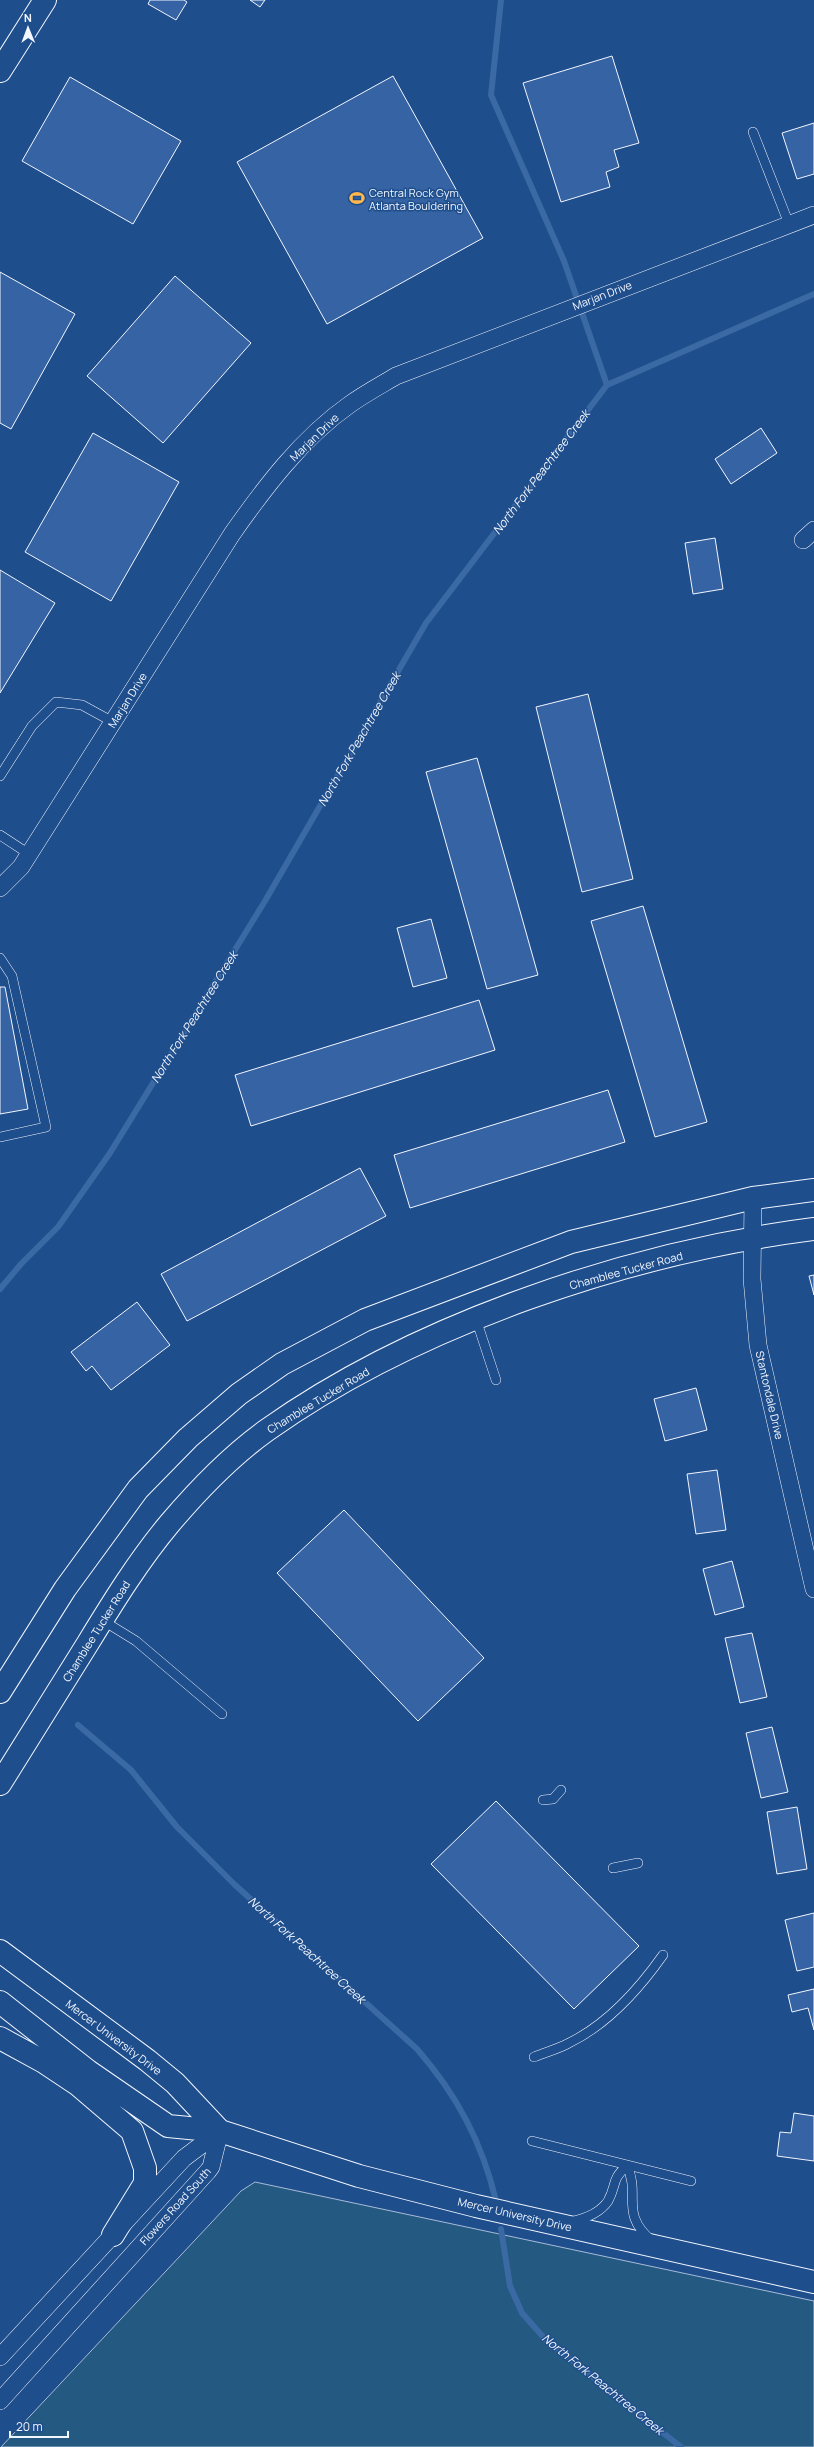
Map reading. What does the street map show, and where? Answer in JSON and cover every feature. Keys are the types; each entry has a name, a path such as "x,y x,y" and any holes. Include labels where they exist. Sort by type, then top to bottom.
{"main road":[{"path":"0,71 46,0"},
{"path":"0,1692 65,1589 138,1489 188,1438 239,1394 282,1364 365,1320 571,1242 753,1198 814,1190"},
{"name":"Chamblee Tucker Road","path":"0,1784 123,1586 170,1523 219,1471 266,1430 353,1376 476,1318 596,1276 751,1237 814,1230"},
{"name":"Mercer University Drive","path":"1,1950 147,2060 175,2083 220,2131"},
{"name":"Mercer University Drive","path":"0,2002 88,2071 168,2126 220,2131 359,2176 559,2225 814,2282"},
{"path":"0,2038 44,2062 77,2084 132,2131 146,2168 145,2183 113,2235"}],"street":[{"name":"Marjan Drive","path":"0,888 21,867 237,527 259,496 310,439 349,405 396,376 564,310 814,215"},
{"name":"Stantondale Drive","path":"753,1198 751,1237 758,1345 814,1589"},
{"path":"0,2357 184,2158 220,2131"},
{"name":"Flowers Road South","path":"0,2401 208,2171 211,2167 220,2131"}],"lane":[{"path":"754,132 789,224"},
{"path":"0,776 32,726 56,702 82,705 113,722"},
{"path":"0,835 29,854"},
{"path":"0,958 12,976 46,1126 0,1137"},
{"path":"476,1318 496,1380"},
{"path":"102,1620 136,1641 222,1714"},
{"path":"543,1800 553,1799 560,1790"},
{"path":"613,1868 638,1863"},
{"path":"534,2057 570,2043 613,2012 647,1977 663,1955"},
{"path":"532,2141 691,2181"},
{"path":"559,2225 592,2215 607,2202 617,2174 627,2166"},
{"path":"627,2166 633,2179 631,2207 639,2228 660,2247"}],"shaded area":[{"path":"255,2182 814,2301 814,2447 1,2447 241,2191"}],"building":[{"path":"150,0 184,0 187,2 176,20 148,4"},
{"path":"250,0 265,0 260,7"},
{"path":"612,56 639,143 614,150 619,167 606,172 610,187 561,202 523,83"},
{"path":"393,76 483,238 327,324 237,162"},
{"path":"70,77 181,141 133,224 22,161"},
{"path":"814,123 814,174 797,179 782,133"},
{"path":"0,272 75,314 11,429 0,423"},
{"path":"175,276 251,343 163,443 87,376"},
{"path":"761,428 777,453 731,484 715,459"},
{"path":"93,433 179,482 111,601 25,552"},
{"path":"715,538 723,589 693,594 685,543"},
{"path":"0,570 55,603 0,693"},
{"path":"588,694 633,879 582,892 536,707"},
{"path":"477,758 538,975 487,989 426,772"},
{"path":"643,906 707,1122 655,1137 591,921"},
{"path":"431,919 447,978 413,987 397,928"},
{"path":"0,987 5,987 28,1109 0,1114"},
{"path":"479,1000 495,1050 251,1126 235,1075"},
{"path":"608,1090 625,1142 410,1208 394,1155"},
{"path":"360,1168 386,1216 187,1321 161,1274"},
{"path":"814,1275 814,1295 809,1276"},
{"path":"137,1302 170,1345 111,1390 92,1366 86,1371 71,1352"},
{"path":"696,1388 707,1430 665,1441 654,1399"},
{"path":"717,1470 726,1530 696,1534 687,1474"},
{"path":"344,1510 484,1658 418,1721 277,1573"},
{"path":"732,1561 744,1607 715,1615 703,1569"},
{"path":"752,1633 767,1697 740,1703 725,1638"},
{"path":"772,1727 788,1792 761,1798 746,1733"},
{"path":"496,1801 639,1946 574,2009 431,1864"},
{"path":"797,1807 807,1869 777,1874 767,1812"},
{"path":"814,1913 814,1967 797,1971 785,1920"},
{"path":"814,1989 814,2030 808,2008 792,2012 788,1995"},
{"path":"794,2113 814,2116 814,2161 777,2156 780,2132 791,2133"}],"waterway":[{"path":"501,0 491,95 564,261 607,385"},
{"name":"North Fork Peachtree Creek","path":"0,1289 21,1264 58,1227 110,1153 265,901 426,623 607,385 814,294"},
{"name":"North Fork Peachtree Creek","path":"78,1725 131,1770 177,1827 234,1884 417,2049 444,2084 466,2120 483,2159 496,2201"},
{"name":"North Fork Peachtree Creek","path":"501,2229 510,2286 522,2313 545,2339 681,2447"}],"place":[{"name":"Central Rock Gym Atlanta Bouldering","path":"357,198"}]}
